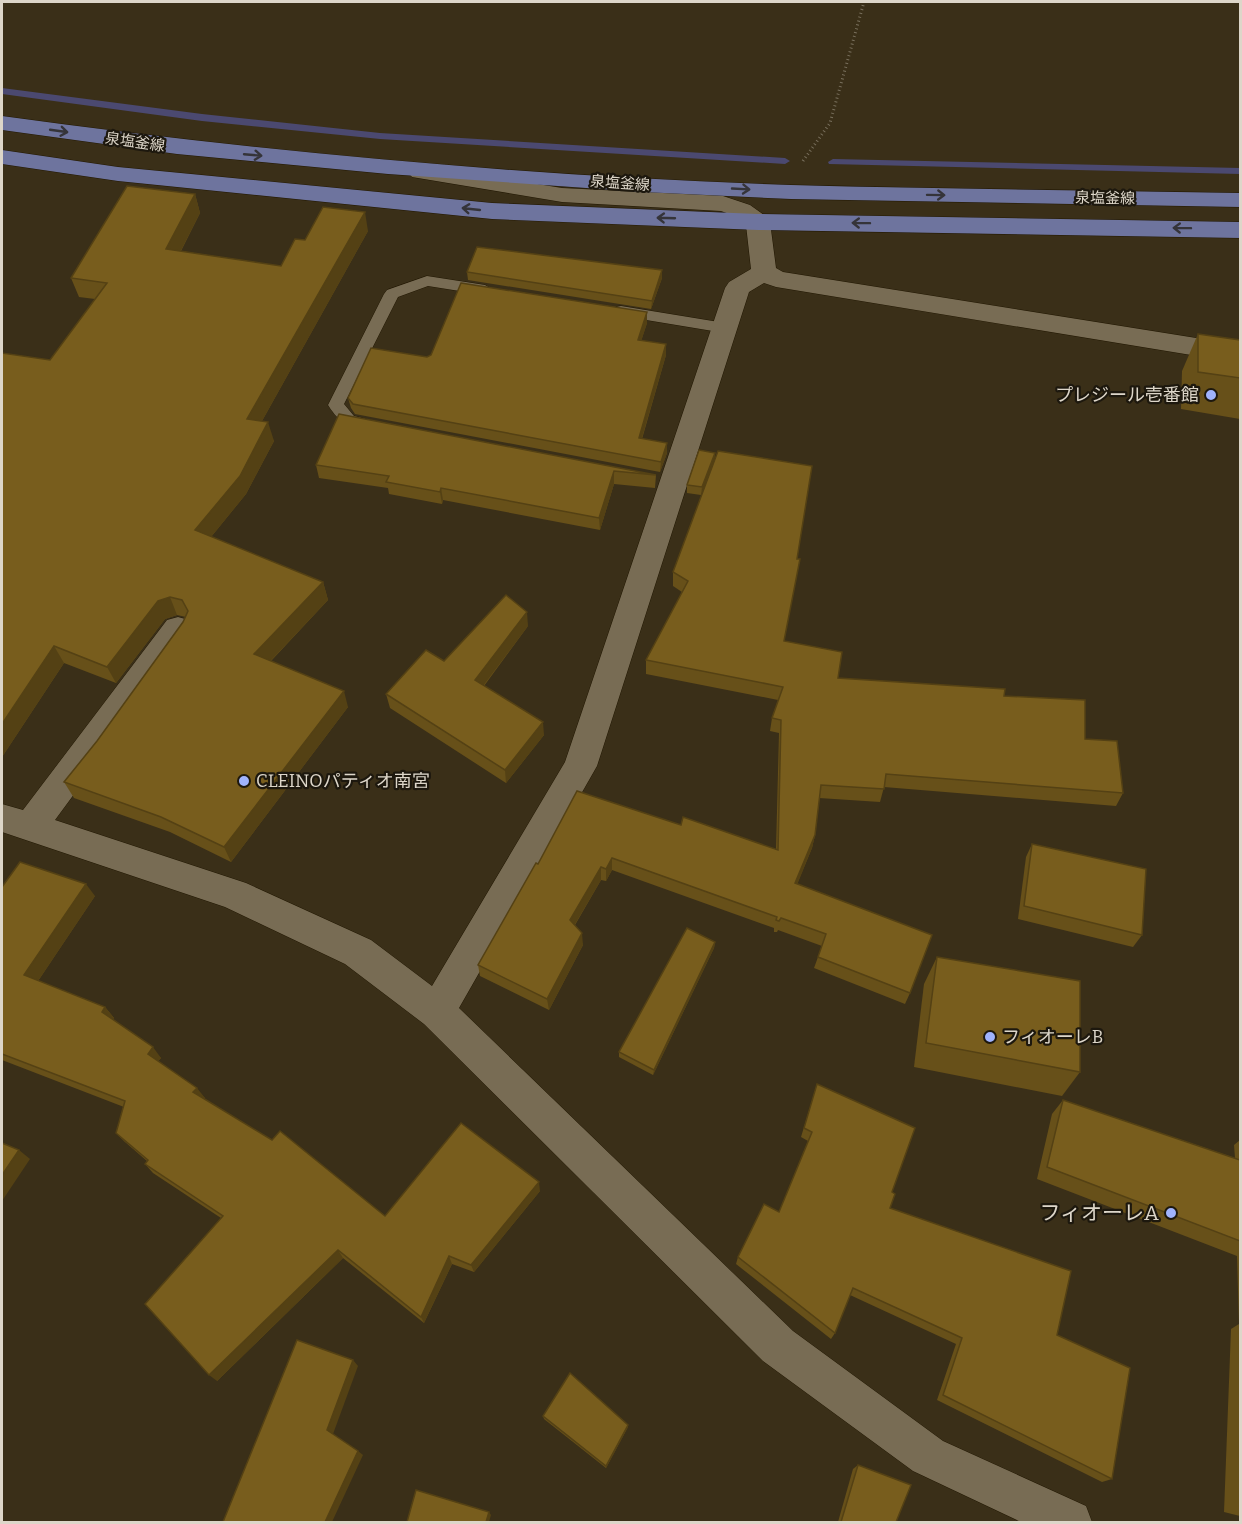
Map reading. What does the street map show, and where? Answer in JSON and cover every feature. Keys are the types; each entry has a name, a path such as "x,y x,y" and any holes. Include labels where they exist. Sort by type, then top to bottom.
{"main road":[{"name":"泉塩釜線","path":"2,123 177,147 388,167 643,185 791,192 1240,200"},
{"name":"泉塩釜線","path":"2,157 118,174 492,211 758,222 1240,230"}],"street":[{"path":"388,167 562,195 723,204 741,210 758,222 764,272"},
{"path":"437,1012 580,766 668,482 738,288 764,272"},
{"path":"764,272 776,279 1240,354"},
{"path":"178,629 16,822 234,894 358,952 437,1012 778,1346 928,1456 1070,1522"}],"lane":[{"path":"384,428 349,421 336,405 392,294 428,281 496,292"},
{"path":"610,310 725,328"}],"path":[{"path":"791,192 805,157 830,123 864,2"}],"building":[{"path":"127,186 195,194 166,249 281,266 295,239 305,240 323,207 365,212 247,419 268,422 240,476 195,530 323,582 254,654 344,691 224,847 161,817 64,782 97,741 183,622 188,611 182,600 170,597 158,601 107,667 54,646 2,724 2,353 50,360 107,283 71,278"},
{"path":"477,247 662,270 652,301 467,272"},
{"path":"461,283 647,312 638,340 666,344 639,438 667,443 661,462 353,404 348,398 371,348 427,357 431,355"},
{"path":"1198,334 1240,340 1240,378 1198,372"},
{"path":"339,414 656,475 614,471 599,518 441,488 440,492 386,482 389,476 316,465"},
{"path":"699,450 715,453 702,487 687,485"},
{"path":"718,451 812,466 797,559 800,559 784,641 842,652 838,678 1005,689 1004,696 1085,700 1085,739 1117,741 1123,793 886,774 884,789 821,785 815,835 795,883 932,935 910,993 818,957 826,934 781,918 779,921 776,920 777,917 612,858 606,869 601,867 570,920 582,933 547,999 478,965 536,863 538,864 577,791 681,825 683,817 778,850 781,720 772,718 783,687 646,660 688,581 673,572"},
{"path":"506,595 527,612 475,680 543,722 505,770 386,694 426,650 444,661"},
{"path":"1032,844 1146,869 1142,935 1024,906"},
{"path":"20,862 86,884 24,975 105,1007 102,1012 153,1047 148,1054 197,1088 193,1092 272,1140 280,1131 385,1216 461,1123 539,1182 471,1265 449,1256 421,1317 338,1250 209,1375 145,1304 223,1216 145,1164 148,1160 116,1133 125,1101 2,1054 2,887"},
{"path":"687,928 715,942 654,1070 619,1052"},
{"path":"937,957 1080,981 1080,1072 926,1043"},
{"path":"817,1084 915,1128 892,1192 895,1194 890,1208 1071,1271 1057,1335 1130,1368 1112,1479 943,1395 962,1338 853,1288 835,1333 738,1257 764,1204 779,1212 812,1132 804,1128"},
{"name":"フィオーレA","path":"1063,1100 1240,1160 1240,1241 1047,1167"},
{"path":"2,1143 19,1150 2,1175"},
{"path":"297,1340 353,1360 327,1430 358,1451 325,1522 223,1522"},
{"path":"570,1373 628,1425 606,1466 543,1416"},
{"path":"858,1465 911,1485 896,1522 841,1522"},
{"path":"416,1490 489,1512 486,1522 407,1522"}],"waterway":[{"path":"2,91 322,131 496,145 785,161"},
{"path":"833,162 1240,171"}],"place":[{"name":"プレジール壱番館","path":"1211,395"},
{"name":"CLEINOパティオ南宮","path":"244,781"},
{"name":"フィオーレB","path":"990,1037"},
{"name":"フィオーレA","path":"1171,1213"}]}
